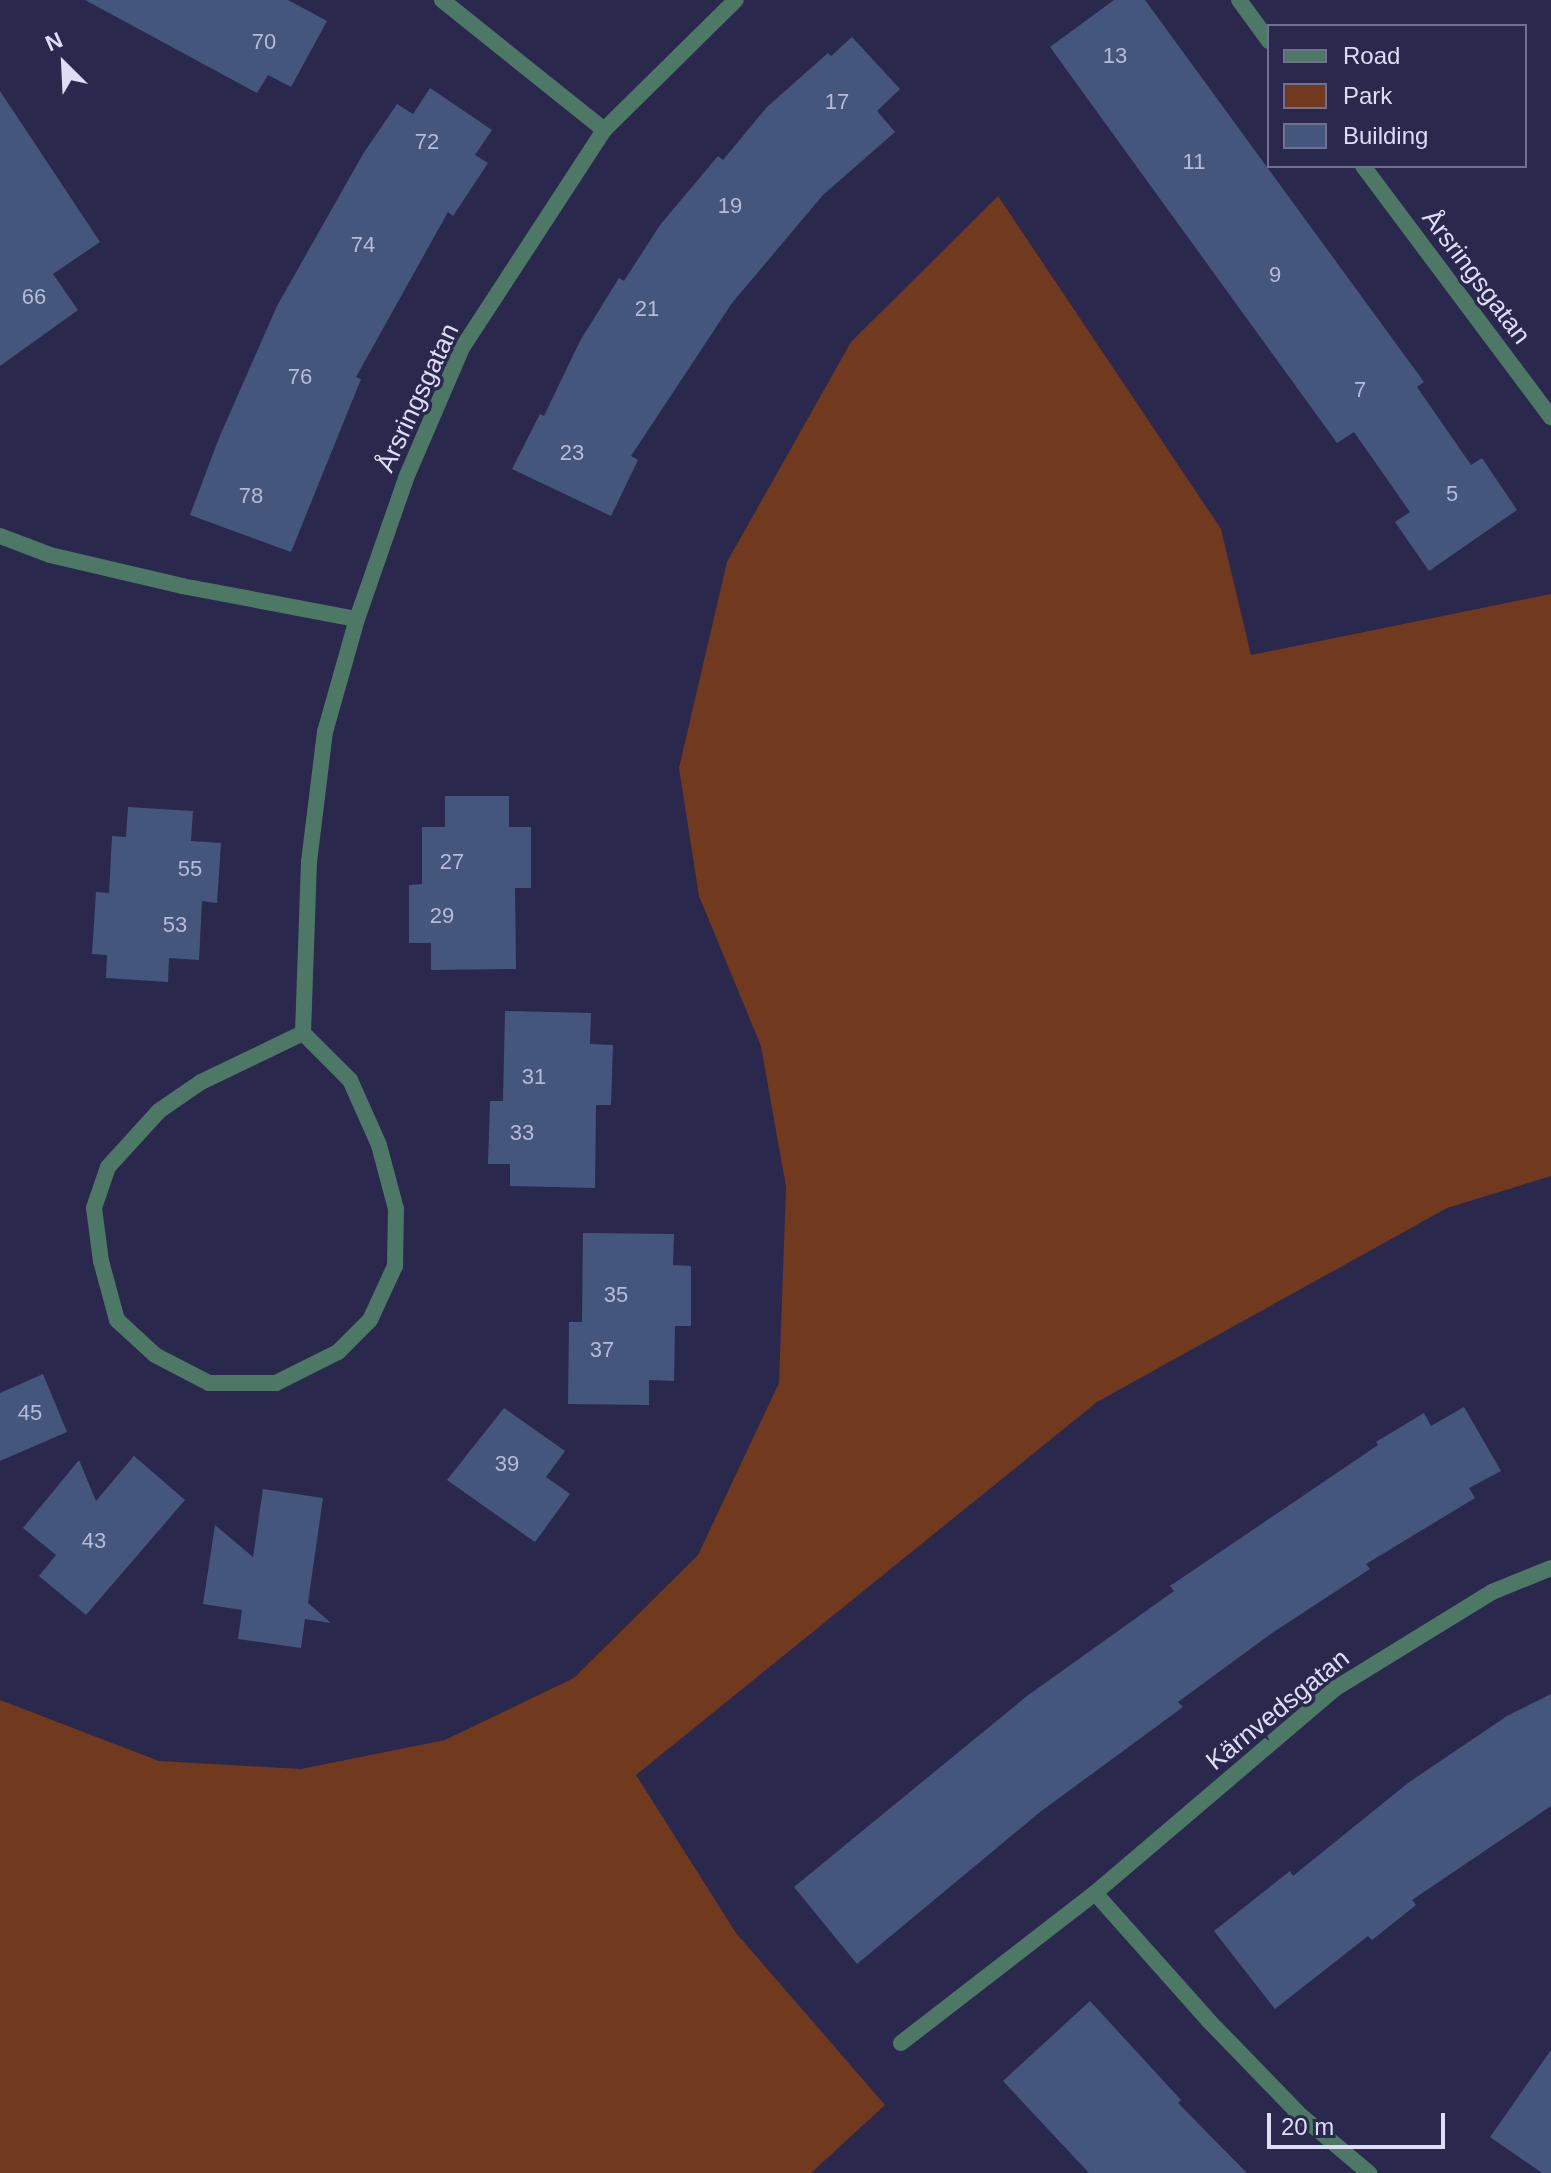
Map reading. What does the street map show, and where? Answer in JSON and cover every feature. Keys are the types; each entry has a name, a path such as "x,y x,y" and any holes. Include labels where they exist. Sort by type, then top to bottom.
{"street":[{"path":"442,0 604,130"},
{"name":"Årsringsgatan","path":"303,1033 309,862 325,732 357,619 406,478 462,348 604,130 736,0"},
{"path":"1239,0 1267,38"},
{"name":"Årsringsgatan","path":"1364,168 1551,417"},
{"path":"0,536 50,555 182,586 357,619"},
{"path":"303,1033 350,1080 379,1145 396,1209 395,1266 370,1320 338,1352 276,1383 209,1383 155,1355 117,1320 101,1261 94,1208 108,1167 159,1111 201,1082 303,1033"},
{"name":"Kärnvedsgatan","path":"901,2043 1095,1893 1336,1688 1492,1592 1551,1568"},
{"path":"1095,1893 1209,2021 1299,2114 1369,2173"}],"green space":[{"path":"998,196 1221,529 1251,655 1551,594 1551,1176 1447,1208 1097,1402 636,1775 736,1933 885,2105 811,2173 0,2173 0,1700 159,1761 301,1769 445,1740 574,1678 698,1555 779,1383 786,1187 761,1046 699,896 679,768 727,562 851,342"}],"building":[{"path":"85,0 288,0 327,21 291,87 268,75 257,93"},
{"path":"1114,0 1145,0 1424,382 1417,387 1471,465 1482,458 1517,510 1429,571 1395,522 1410,512 1354,432 1337,443 1050,47"},
{"path":"852,37 900,89 877,111 895,132 823,195 732,303 631,456 638,460 611,516 512,469 540,414 544,416 580,341 619,278 624,281 660,225 718,156 723,160 767,107 828,53 831,56"},
{"path":"430,88 492,130 475,155 488,163 453,216 448,212 356,377 361,379 291,552 190,515 219,438 277,306 363,154 397,104 413,114"},
{"path":"0,91 100,242 53,274 78,310 0,366"},
{"path":"445,796 509,796 509,827 531,827 531,888 515,888 516,969 431,970 431,943 409,943 409,885 422,884 422,827 445,827"},
{"path":"128,807 193,811 191,841 221,843 217,903 202,901 199,960 169,958 168,982 106,978 107,955 92,954 96,892 109,893 112,836 126,837"},
{"path":"505,1011 591,1013 590,1044 613,1045 611,1105 596,1105 595,1188 510,1186 510,1164 488,1164 490,1101 503,1101"},
{"path":"583,1233 674,1234 673,1265 691,1266 691,1326 675,1326 674,1381 649,1380 649,1405 568,1404 569,1322 582,1322"},
{"path":"43,1374 67,1432 0,1461 0,1393"},
{"path":"1464,1407 1501,1471 1469,1488 1475,1498 1366,1564 1370,1569 1272,1633 1178,1702 1183,1707 1040,1812 857,1964 794,1887 1027,1696 1174,1591 1170,1586 1378,1445 1376,1442 1424,1413 1431,1426"},
{"path":"504,1408 565,1451 546,1477 570,1494 535,1542 447,1480"},
{"path":"134,1456 185,1500 86,1615 39,1576 56,1555 23,1528 79,1460 96,1501"},
{"path":"263,1489 323,1498 308,1603 331,1623 305,1619 301,1648 238,1639 242,1610 203,1604 215,1525 253,1557"},
{"path":"1551,1694 1551,1806 1412,1900 1416,1905 1372,1940 1368,1936 1275,2009 1214,1931 1290,1871 1293,1876 1408,1783 1507,1716"},
{"path":"1090,2001 1181,2100 1178,2103 1247,2173 1089,2173 1003,2081"},
{"path":"1551,2050 1551,2173 1542,2173 1490,2137"}]}
